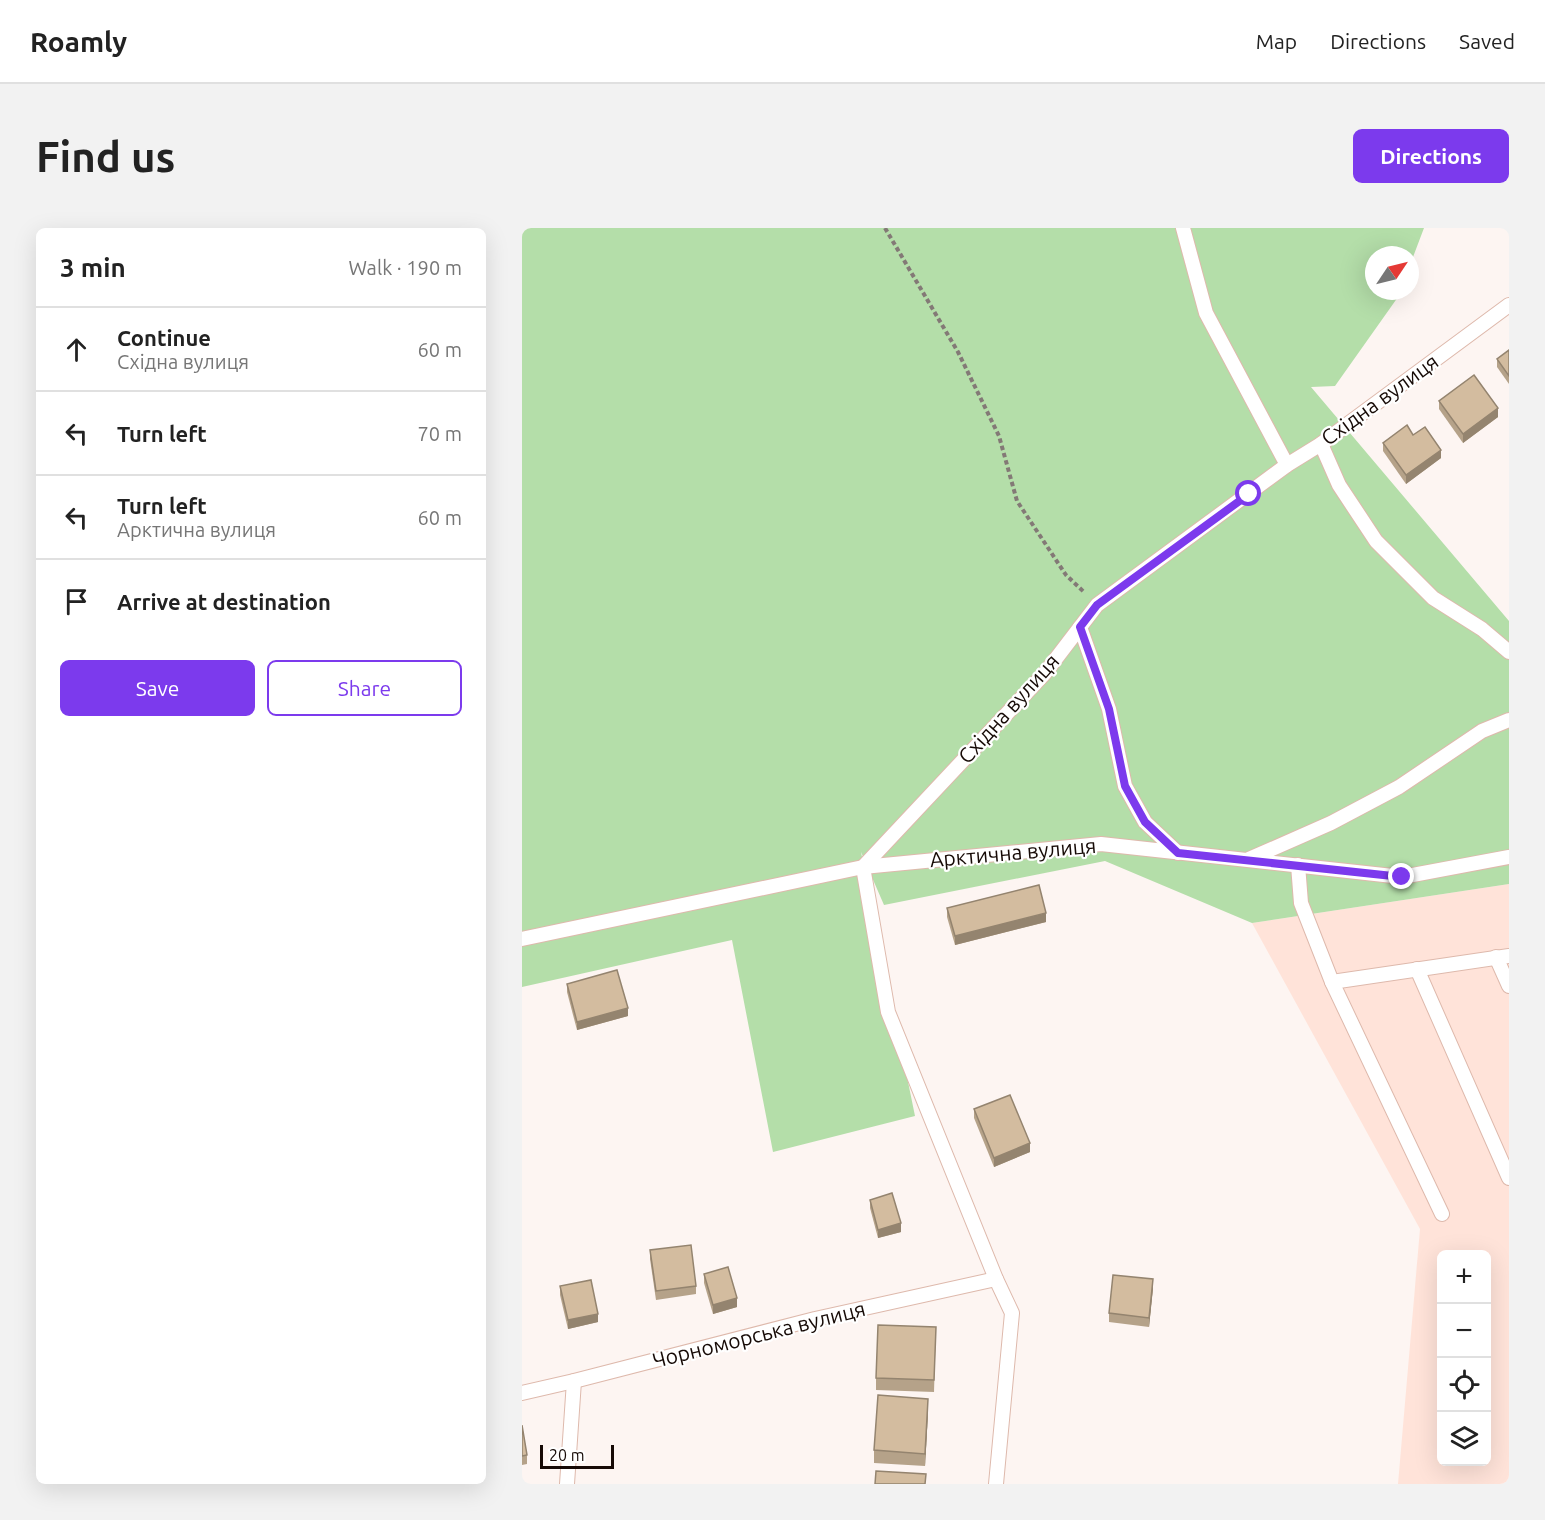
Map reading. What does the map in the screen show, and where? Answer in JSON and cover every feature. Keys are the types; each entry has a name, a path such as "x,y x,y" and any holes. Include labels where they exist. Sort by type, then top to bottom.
{"lane":[{"path":"1183,228 1206,313 1287,465"},
{"name":"Східна вулиця","path":"863,867 1046,673 1097,605 1287,465 1322,444 1509,305"},
{"path":"1322,444 1339,485 1376,541 1433,598 1482,629 1509,652"},
{"path":"1080,627 1109,709 1125,786 1145,822 1178,853"},
{"path":"1247,860 1331,823 1389,792 1482,731 1509,720"},
{"name":"Арктична вулиця","path":"522,939 863,867 1101,844 1402,877 1509,857"},
{"path":"1298,865 1301,903 1332,982 1442,1214"},
{"path":"863,867 888,1012 996,1279 1012,1313 996,1484"},
{"path":"1332,982 1503,956 1509,986"},
{"path":"1417,969 1509,1178"},
{"name":"Чорноморська вулиця","path":"522,1393 815,1319 996,1279"},
{"path":"567,1484 574,1381"}],"path":[{"path":"885,228 957,352 999,436 1017,501 1066,575 1097,605"}],"shaded area":[{"path":"1509,884 1509,1484 1398,1484 1420,1229 1252,923"}],"green space":[{"path":"522,228 1424,228 1417,246 1365,246 1365,300 1396,300 1335,386 1311,387 1509,621 1509,884 1252,923 1105,861 884,905 861,852 915,1116 773,1152 732,940 522,987"}],"building":[{"path":"1509,350 1509,376 1497,359"},
{"path":"1474,375 1498,408 1463,434 1439,401"},
{"path":"1407,425 1413,435 1425,427 1441,450 1406,475 1383,443"},
{"path":"1039,885 1046,913 955,936 947,908"},
{"path":"617,970 628,1008 577,1022 567,984"},
{"path":"1010,1095 1030,1143 994,1158 974,1109"},
{"path":"892,1193 901,1223 878,1230 870,1200"},
{"path":"691,1245 696,1286 656,1291 650,1250"},
{"path":"728,1267 737,1298 713,1305 704,1274"},
{"path":"1113,1275 1153,1279 1149,1318 1109,1313"},
{"path":"591,1280 598,1314 568,1320 560,1286"},
{"path":"878,1325 936,1327 934,1380 876,1378"},
{"path":"878,1395 928,1399 925,1454 874,1450"},
{"path":"522,1425 527,1455 522,1456"},
{"path":"876,1471 926,1474 925,1484 875,1484"}],"route":[{"path":"1249,494 1097,605 1080,627 1109,709 1125,786 1145,822 1178,853 1402,877"}]}
